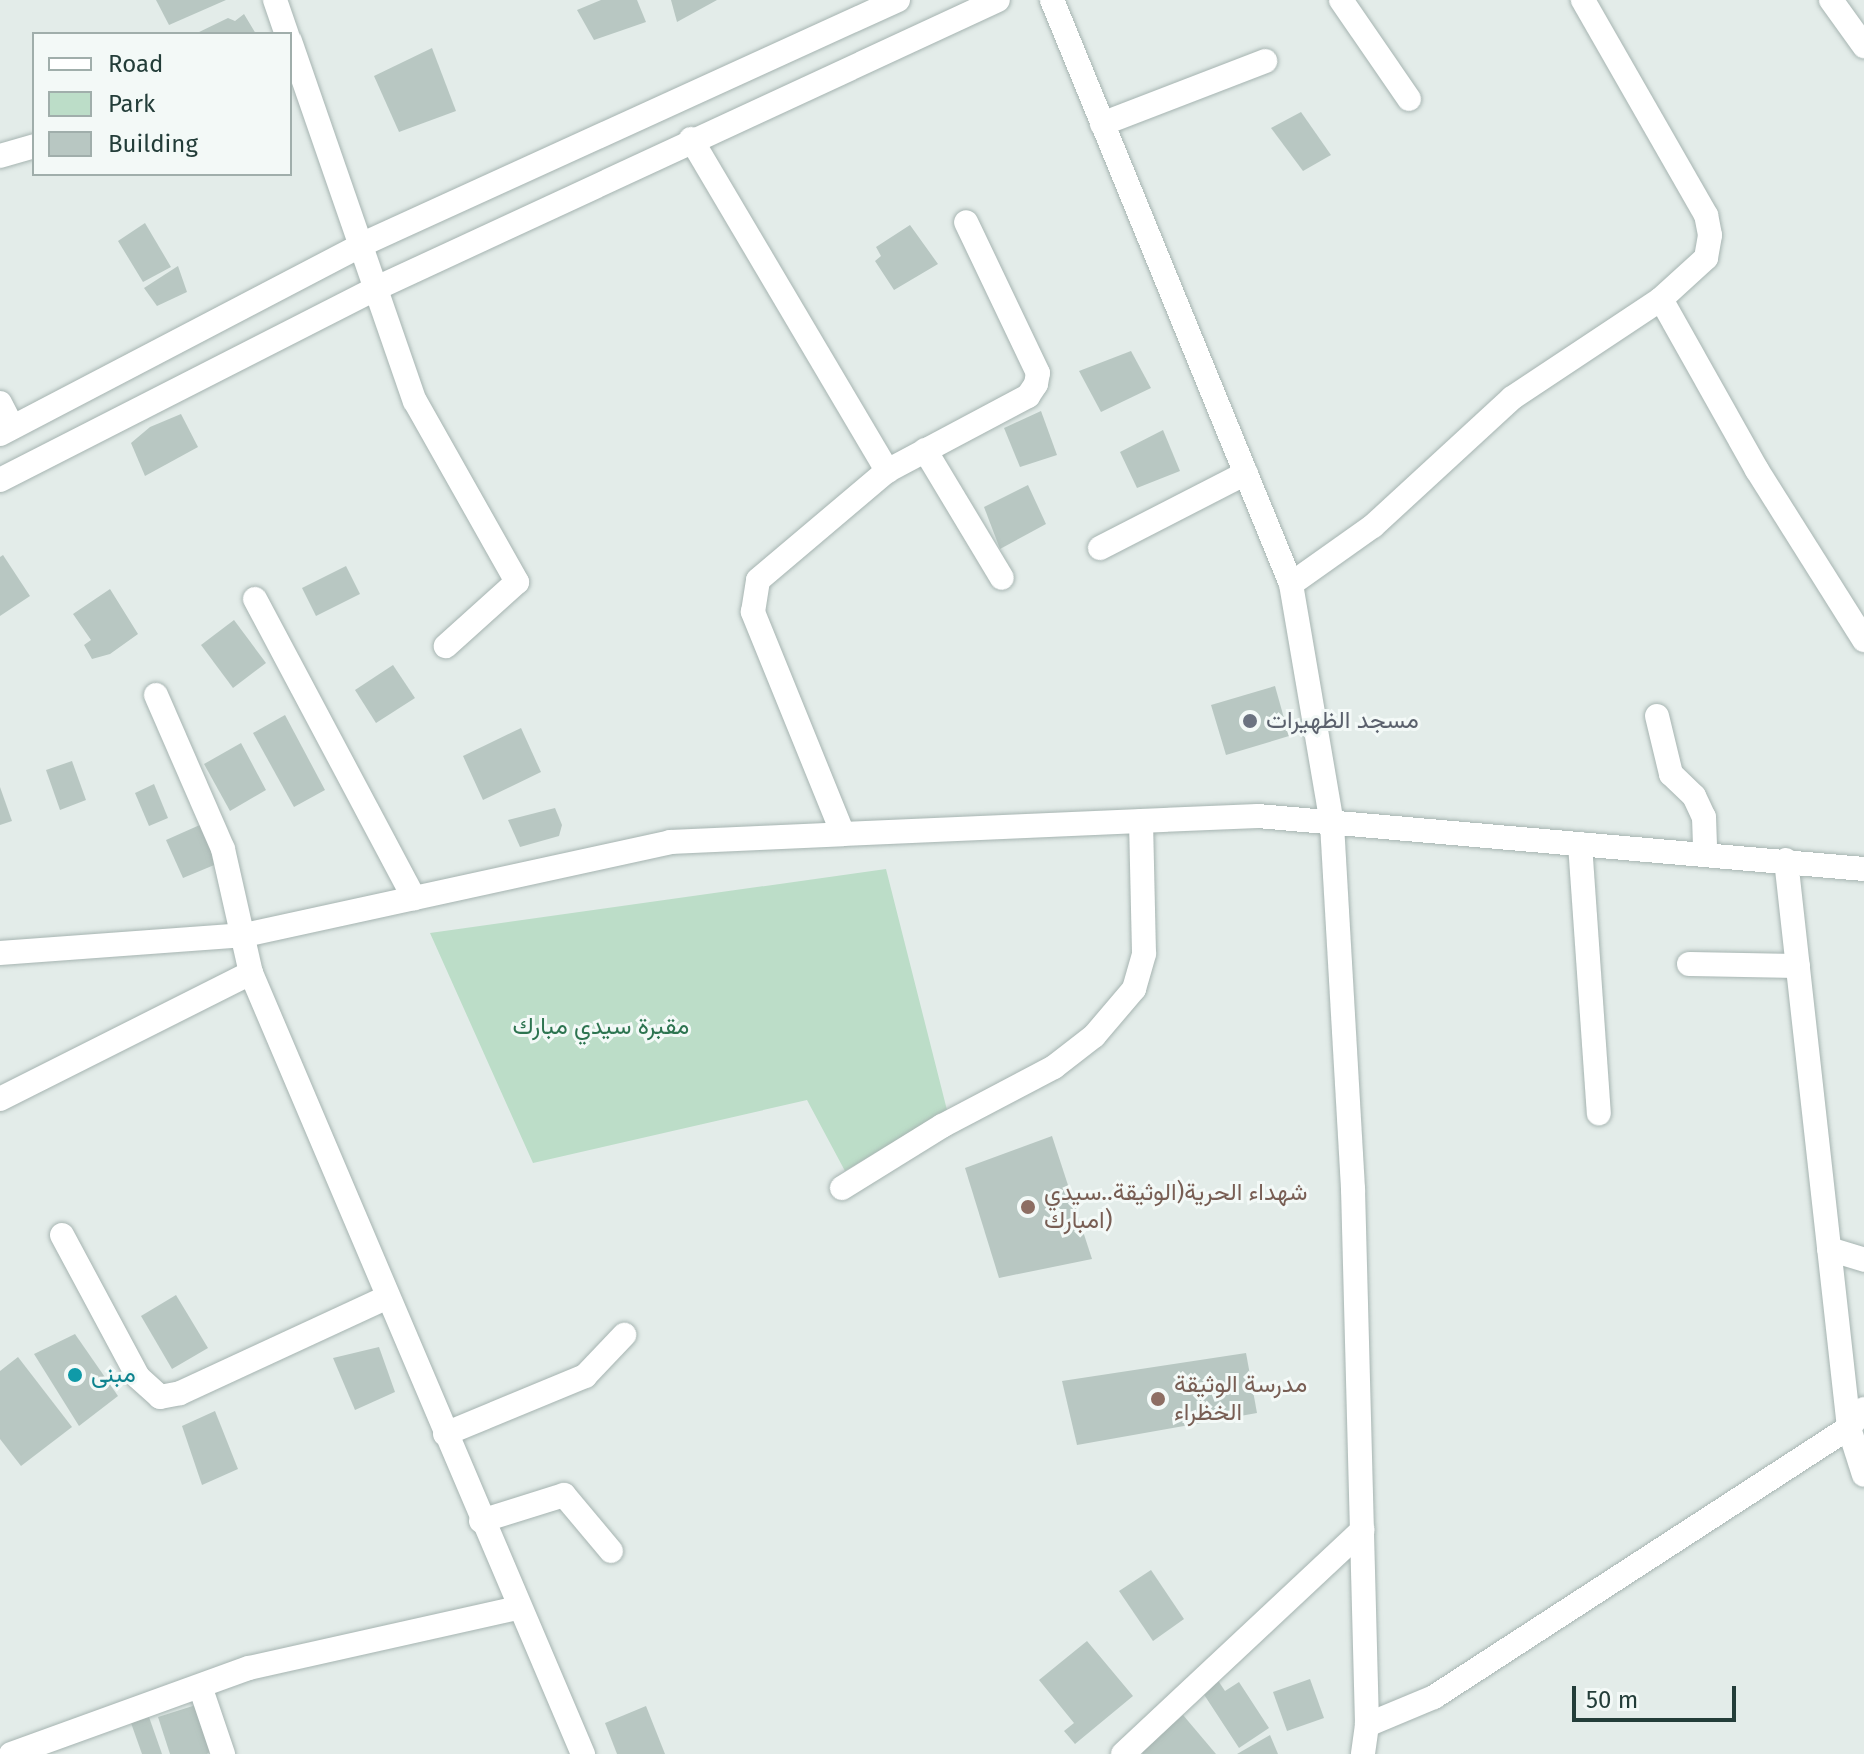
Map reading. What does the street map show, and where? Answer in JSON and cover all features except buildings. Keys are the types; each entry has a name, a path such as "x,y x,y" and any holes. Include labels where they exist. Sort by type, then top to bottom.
{"street":[{"path":"275,0 286,32"},
{"path":"0,403 6,430 363,244 898,0"},
{"path":"0,480 379,287 691,139 998,0"},
{"path":"1052,0 1291,584 1332,824 1353,1189 1367,1725 1363,1754"},
{"path":"1341,0 1409,99"},
{"path":"1291,584 1373,526 1512,398 1661,299 1706,258 1710,235 1706,215 1583,0"},
{"path":"1831,0 1864,46"},
{"path":"292,47 379,287 415,401 517,582 446,646"},
{"path":"1102,124 1265,61"},
{"path":"691,139 887,471"},
{"path":"0,156 32,147"},
{"path":"843,834 753,612 758,580 887,471 1028,396 1036,384 1038,373 966,222"},
{"path":"1661,299 1757,470 1864,640"},
{"path":"925,450 1002,578"},
{"path":"1100,548 1246,473"},
{"path":"255,599 414,898"},
{"path":"156,695 223,849 245,935 251,973 517,1608 583,1754"},
{"path":"1657,716 1671,774 1694,796 1704,817 1705,854"},
{"path":"0,953 245,935 670,842 843,834 1258,816 1864,869"},
{"path":"842,1188 942,1126 1054,1067 1094,1036 1134,989 1144,953 1141,821"},
{"path":"1580,844 1599,1113"},
{"path":"1786,860 1829,1249 1863,1469"},
{"path":"1689,964 1798,966"},
{"path":"0,1099 251,973"},
{"path":"62,1235 138,1377 160,1397 180,1393 388,1297"},
{"path":"1829,1249 1864,1260"},
{"path":"445,1434 585,1376 624,1335"},
{"path":"1367,1725 1434,1697 1857,1419"},
{"path":"481,1521 564,1495 611,1551"},
{"path":"1123,1754 1362,1530"},
{"path":"11,1754 40,1749 249,1668 517,1608"},
{"path":"201,1689 223,1754"}],"green space":[{"name":"مقبرة سيدي مبارك","path":"886,869 947,1110 845,1171 807,1100 533,1163 430,933"}],"place":[{"name":"مسجد الظهيرات","path":"1250,721"},
{"name":"شهداء الحرية(الوثيقة..سيدي امبارك)","path":"1028,1207"},
{"name":"مبنى","path":"75,1375"},
{"name":"مدرسة الوثيقة الخظراء","path":"1158,1399"}]}
